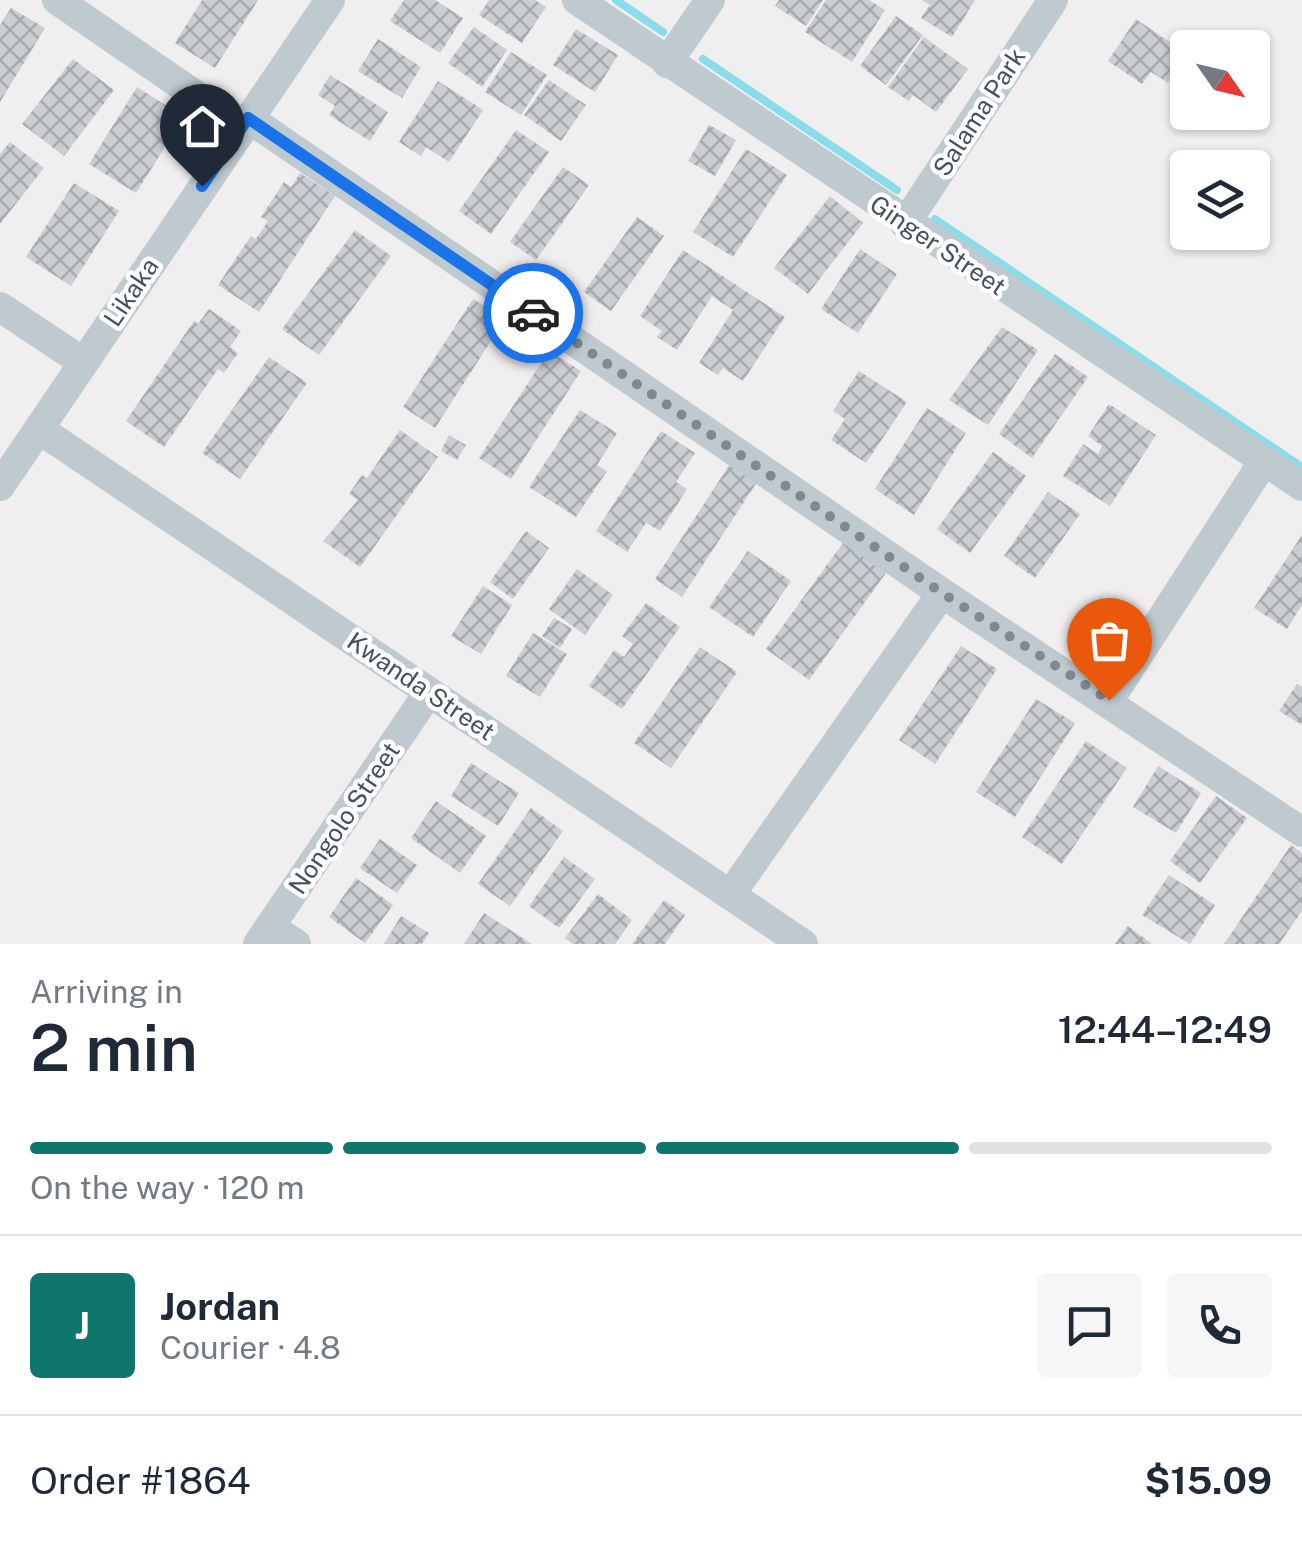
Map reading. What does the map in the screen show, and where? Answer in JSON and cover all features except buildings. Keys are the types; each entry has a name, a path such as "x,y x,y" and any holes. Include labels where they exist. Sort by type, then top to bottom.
{"street":[{"path":"57,0 245,122 1302,832"},
{"name":"Likaka","path":"0,486 330,0"},
{"name":"Ginger Street","path":"577,0 905,224 1302,486"},
{"path":"667,63 710,0"},
{"name":"Salama Park","path":"905,224 1053,0"},
{"path":"0,307 83,362"},
{"name":"Kwanda Street","path":"39,429 803,944"},
{"path":"1109,700 1264,461"},
{"path":"730,896 942,593"},
{"name":"Nongolo Street","path":"264,935 429,692"},
{"path":"264,935 296,944"}],"waterway":[{"path":"616,0 663,32"},
{"path":"703,59 897,190"},
{"path":"935,219 1302,467"}],"way so far":[{"path":"533,313 942,593 1109,700"}],"route":[{"path":"202,186 248,118 533,313"}]}
